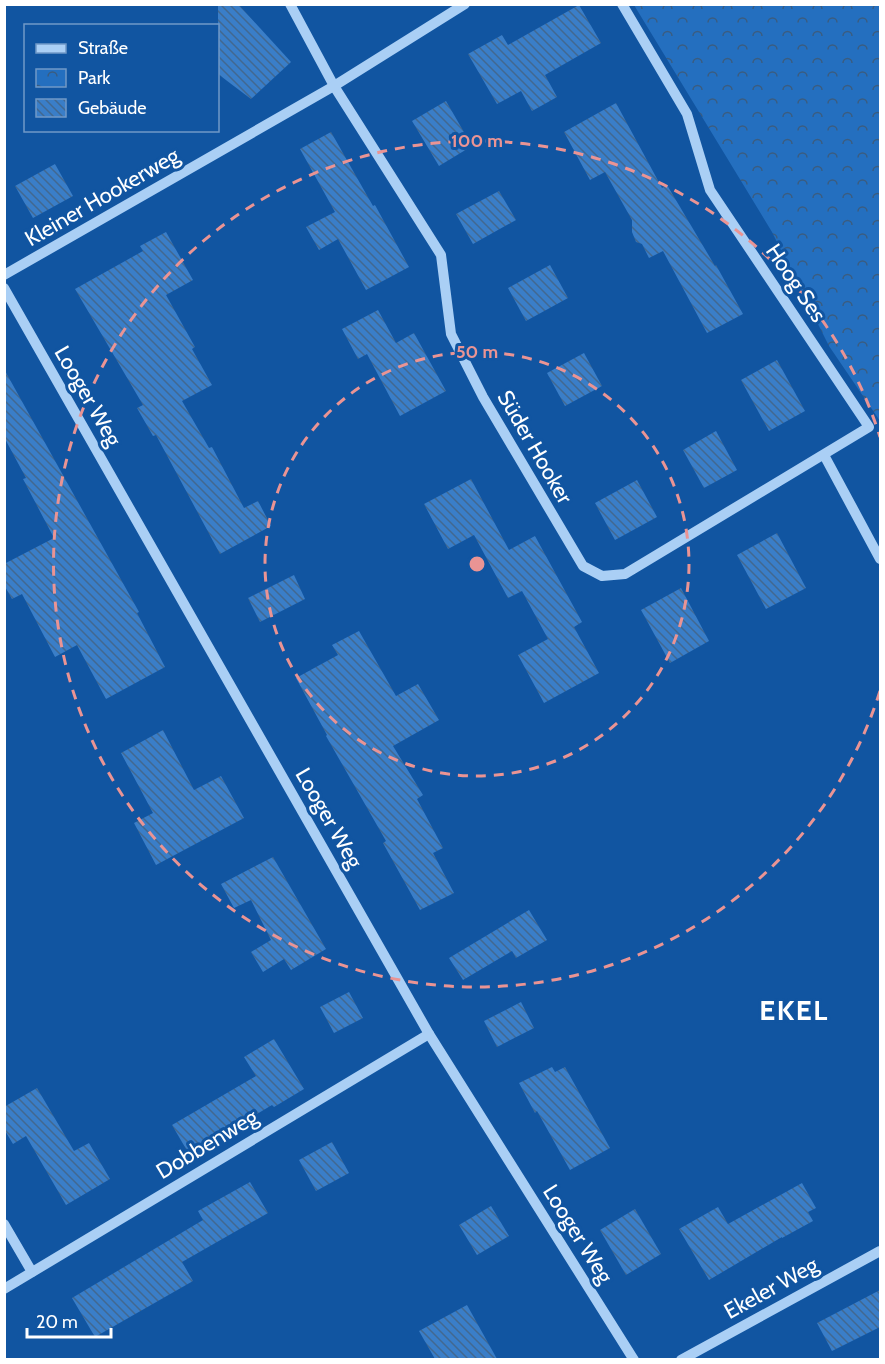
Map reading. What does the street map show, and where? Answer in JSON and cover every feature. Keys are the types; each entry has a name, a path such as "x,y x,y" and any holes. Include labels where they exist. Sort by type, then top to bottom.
{"street":[{"name":"Süder Hooker","path":"290,4 334,86 441,255 451,334 483,397 582,566 602,576 625,574 824,455"},
{"name":"Kleiner Hookerweg","path":"4,275 334,86 465,4"},
{"name":"Hoog Ses","path":"622,4 687,114 710,190 869,427 824,455"},
{"name":"Looger Weg","path":"4,288 429,1034 634,1359"},
{"path":"824,455 880,559"},
{"name":"Dobbenweg","path":"4,1289 429,1034"},
{"path":"4,1224 32,1272"},
{"name":"Ekeler Weg","path":"681,1359 880,1251"}],"green space":[{"path":"634,5 880,5 880,421 829,346 772,232"}],"building":[{"path":"218,4 238,4 291,62 251,99 219,75"},
{"path":"579,5 601,43 545,75 557,97 532,111 521,91 497,104 468,54 502,35 508,45"},
{"path":"446,101 472,146 439,166 412,121"},
{"path":"616,103 662,188 667,185 743,314 707,333 663,251 649,258 642,244 636,242 632,232 632,220 605,172 590,180 564,132"},
{"path":"331,132 409,267 366,290 338,239 319,250 306,227 335,212 300,149"},
{"path":"55,164 73,196 33,218 15,186"},
{"path":"499,191 516,220 473,244 456,214"},
{"path":"166,232 193,280 166,295 195,347 192,349 212,385 182,401 209,448 212,447 244,508 258,501 271,526 220,554 156,435 153,436 137,408 143,405 75,289 143,251 140,246"},
{"path":"550,265 568,298 526,321 508,288"},
{"path":"378,310 396,343 414,333 446,391 400,416 367,354 358,359 342,329"},
{"path":"584,353 602,386 565,406 547,373"},
{"path":"777,360 805,411 769,431 741,380"},
{"path":"4,369 139,612 137,613 165,667 106,699 77,645 55,657 22,594 12,599 4,585 4,564 54,538 4,437"},
{"path":"716,431 737,470 704,488 683,450"},
{"path":"471,479 509,550 535,536 582,622 574,627 599,673 544,703 518,655 548,639 522,591 508,598 474,535 448,549 424,504"},
{"path":"637,480 657,517 615,540 595,503"},
{"path":"777,533 806,588 766,609 737,555"},
{"path":"294,575 305,599 260,622 248,598"},
{"path":"681,588 709,641 670,663 641,610"},
{"path":"359,631 396,696 418,684 439,720 393,746 423,795 417,799 443,848 433,853 454,893 420,910 383,843 386,841 296,678 338,655 332,645"},
{"path":"163,730 194,790 221,776 244,818 156,865 134,823 153,813 121,753"},
{"path":"273,857 326,949 291,970 284,959 263,972 251,952 271,940 251,900 234,908 221,884"},
{"path":"529,910 547,940 516,958 512,951 463,980 449,958"},
{"path":"349,992 363,1018 334,1033 320,1007"},
{"path":"521,1002 534,1028 497,1047 484,1021"},
{"path":"274,1039 304,1089 274,1107 272,1105 189,1154 172,1125 256,1076 244,1057"},
{"path":"552,1067 555,1072 565,1067 610,1148 570,1170 519,1083"},
{"path":"37,1088 74,1151 89,1143 110,1179 66,1205 26,1136 13,1144 4,1129 4,1107"},
{"path":"332,1142 349,1173 316,1191 299,1160"},
{"path":"250,1182 268,1213 182,1262 193,1281 95,1337 72,1298 203,1220 198,1211"},
{"path":"802,1183 816,1208 808,1212 813,1221 709,1280 679,1229 718,1207 728,1224"},
{"path":"491,1206 509,1236 477,1255 459,1225"},
{"path":"635,1209 661,1254 626,1275 600,1230"},
{"path":"880,1290 880,1327 832,1351 817,1323"},
{"path":"467,1305 497,1359 435,1359 419,1331"}],"district":[{"name":"EKEL","path":"794,1010"}]}
